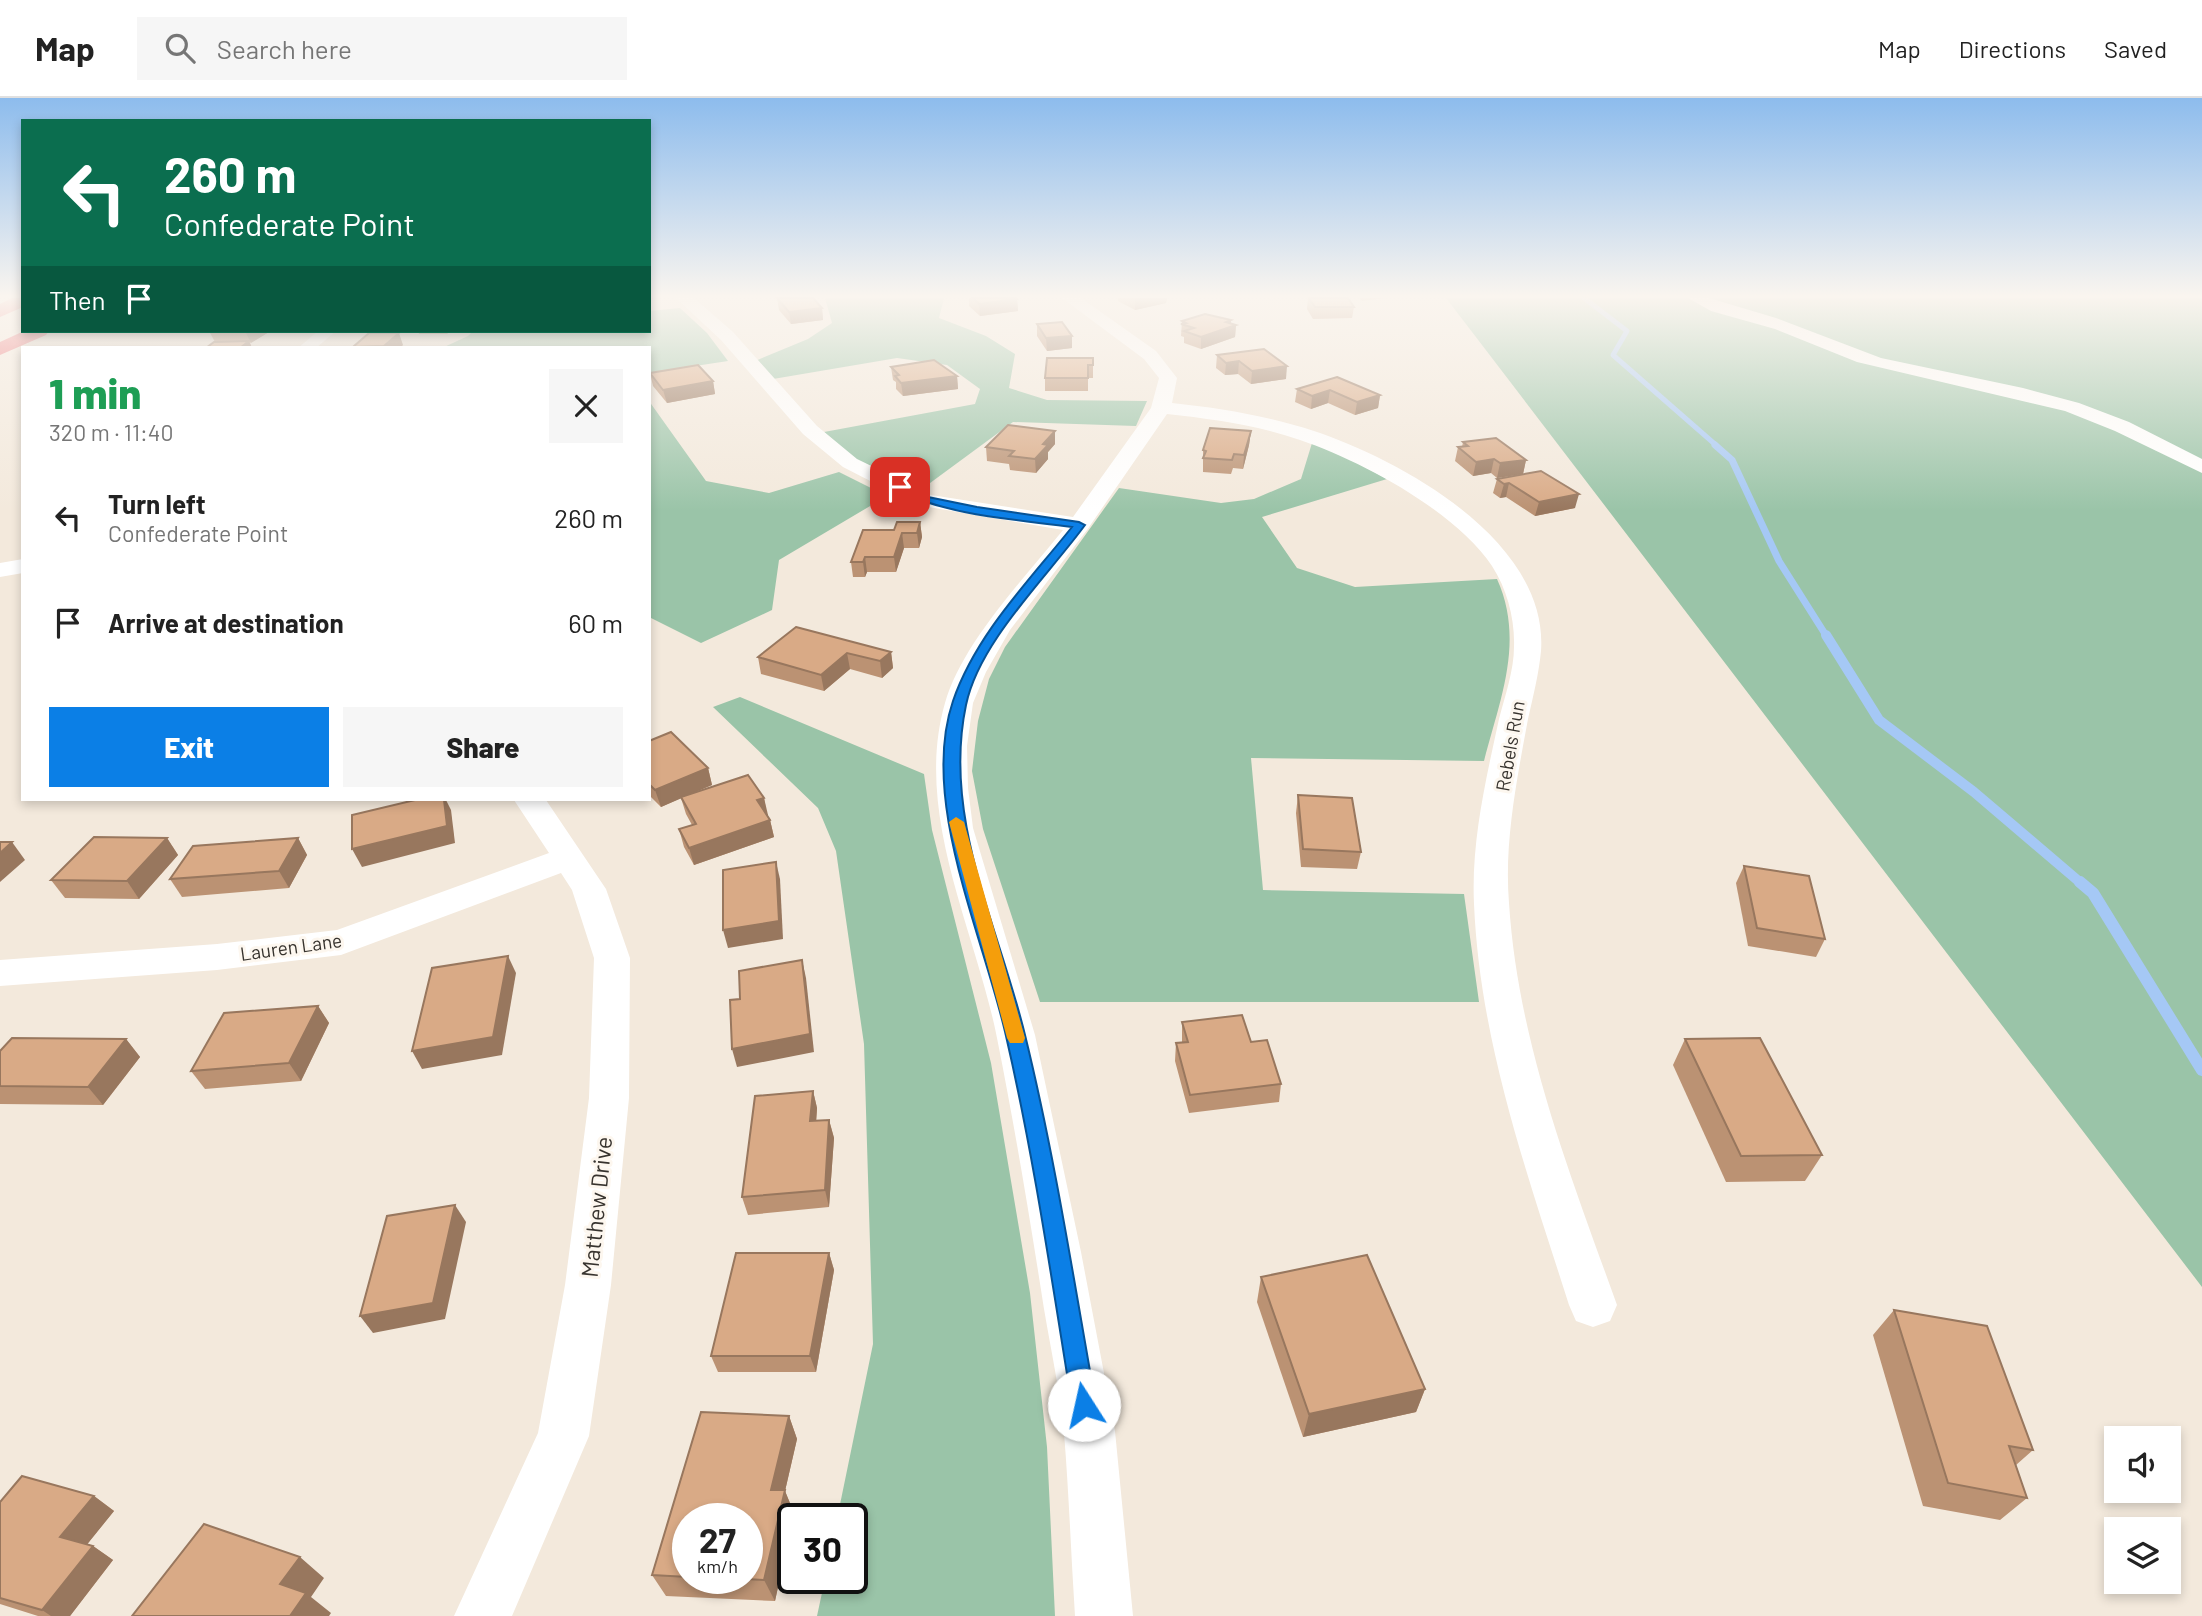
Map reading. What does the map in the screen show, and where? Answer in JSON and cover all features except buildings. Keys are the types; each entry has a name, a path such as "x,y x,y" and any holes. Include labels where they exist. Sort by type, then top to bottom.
{"street":[{"path":"756,369 810,430 850,463 925,500 1079,525"},
{"path":"1104,1616 1088,1431 1058,1252 1016,1035 957,828 952,788 952,746 959,703 972,672 998,628 1079,525 1161,408 1168,378 1161,369"},
{"path":"1908,369 2021,392 2075,408 2142,436 2202,467"},
{"name":"Rebels Run","path":"1161,408 1221,414 1288,428 1356,453 1386,468 1461,520 1507,570 1520,593 1527,622 1528,649 1494,832 1491,900 1500,991 1520,1082 1593,1305"},
{"path":"0,570 21,566"},
{"name":"Matthew Drive","path":"483,1616 563,1436 588,1285 609,1098 612,958 589,889 531,801"},
{"name":"Lauren Lane","path":"0,973 204,958 341,942 569,858"}],"green space":[{"path":"651,369 676,369 651,373"},
{"path":"763,369 833,369 773,379"},
{"path":"952,369 1012,369 1009,388 1047,400 1147,401 1136,426 1013,422 926,486 885,473 855,459 824,432 975,404 980,389"},
{"path":"1500,369 2202,369 2202,1287"},
{"path":"651,404 706,481 769,493 839,472 887,496 779,560 772,610 701,643 651,618"},
{"path":"1312,443 1339,453 1387,479 1262,517 1297,568 1355,587 1497,579 1509,625 1507,670 1484,761 1251,758 1263,890 1464,894 1479,1002 1040,1002 983,829 972,771 978,721 989,679 1005,647 1119,488 1221,503 1254,499 1301,479"},
{"path":"740,697 924,774 932,830 991,1063 1030,1293 1047,1447 1055,1616 817,1616 822,1594 868,1594 868,1503 840,1503 873,1344 864,1044 836,851 818,808 713,707"}],"waterway":[{"path":"1629,369 1717,446"},
{"path":"1715,445 1732,460 1779,561 1827,637"},
{"path":"1826,635 1879,720 1974,792 2082,884"},
{"path":"2080,882 2093,893 2202,1070"}],"slow traffic":[{"path":"956,822 1016,1038"}],"route":[{"path":"900,487 925,500 1079,525 998,628 972,672 959,703 952,746 952,788 957,828 1016,1035 1084,1405"}]}
